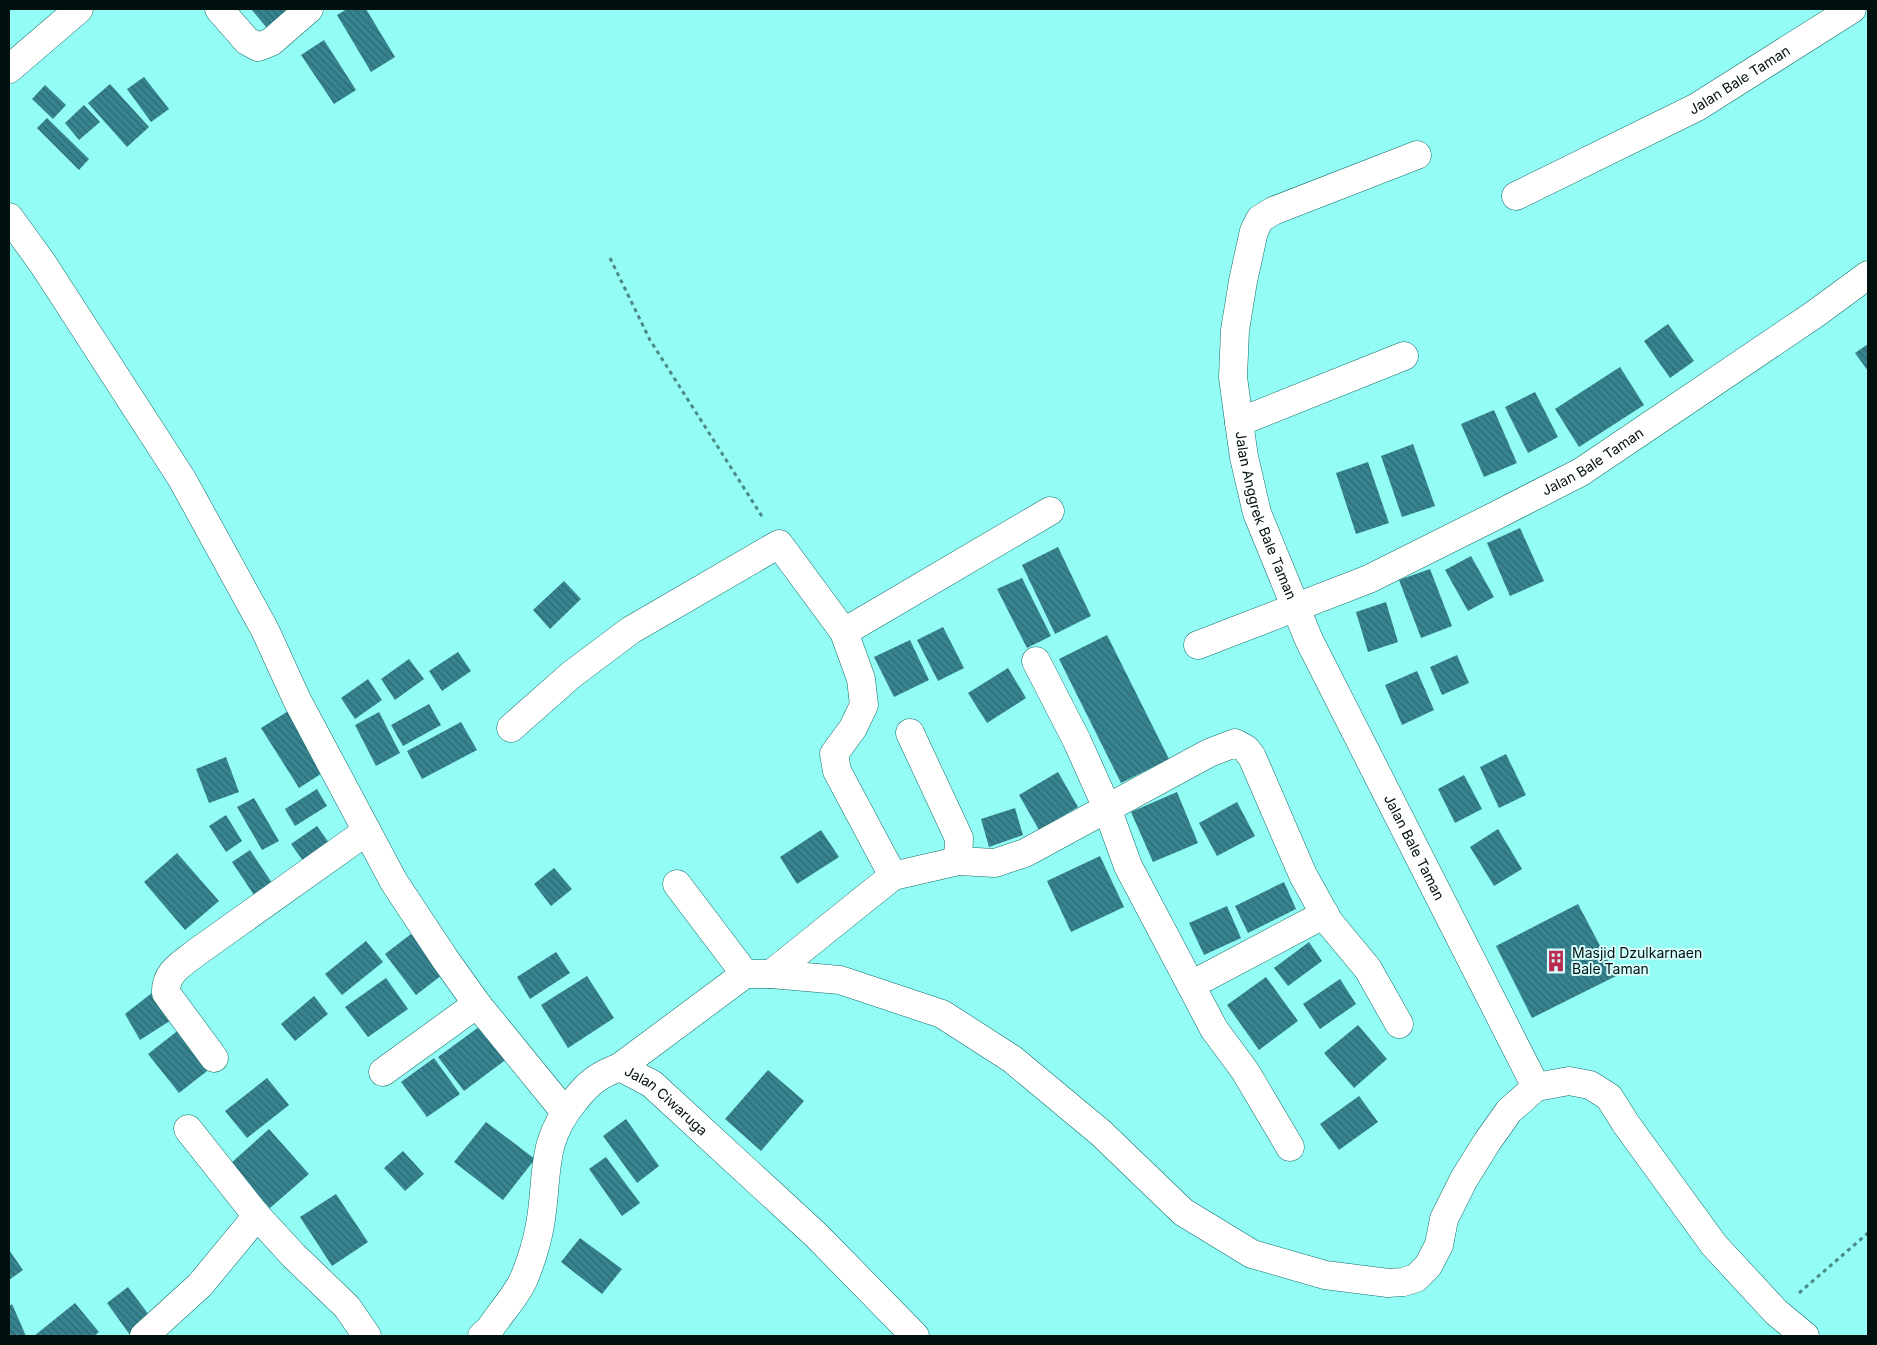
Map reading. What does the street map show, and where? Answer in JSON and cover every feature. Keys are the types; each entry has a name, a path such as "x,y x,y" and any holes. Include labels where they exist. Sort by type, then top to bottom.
{"street":[{"path":"9,69 79,9"},
{"path":"219,9 247,41 258,47 271,42 309,9"},
{"name":"Jalan Bale Taman","path":"1516,196 1697,107 1852,9"},
{"name":"Jalan Anggrek Bale Taman","path":"1295,607 1257,513 1244,457 1233,376 1235,330 1254,231 1260,219 1273,211 1417,155"},
{"path":"9,217 43,264 182,479 265,630 297,700 394,882 444,959 477,1004 565,1112"},
{"name":"Jalan Bale Taman","path":"1198,646 1369,579 1494,518 1581,472 1815,314 1868,275"},
{"name":"Jalan Anggrek Bale Taman","path":"1239,422 1404,356"},
{"path":"844,632 1050,511"},
{"path":"510,728 571,675 631,630 779,544 844,632 861,678 864,705 853,728 834,754 837,771 893,876"},
{"name":"Jalan Bale Taman","path":"1295,607 1319,660 1536,1087"},
{"path":"1036,661 1077,742 1107,808 1128,866 1214,1029 1245,1071 1290,1147"},
{"path":"910,733 959,838 958,861"},
{"path":"620,1067 758,974 893,876 958,861 994,863 1025,852 1209,753 1230,744 1241,745 1252,757 1303,875 1329,922 1368,969 1399,1024"},
{"path":"214,1058 166,993 166,982 175,969 197,952 367,831"},
{"path":"677,884 758,974 840,980 942,1014 1012,1060 1101,1133 1183,1212 1252,1254 1325,1275 1388,1284 1416,1278 1428,1266 1439,1245 1444,1219 1464,1179 1487,1142 1509,1112 1536,1087 1569,1081 1590,1085 1608,1097 1714,1245 1776,1312 1805,1336"},
{"path":"1191,985 1325,914"},
{"path":"383,1072 477,1004"},
{"name":"Jalan Ciwaruga","path":"482,1336 489,1330 524,1278 540,1226 547,1159 553,1133 565,1112 589,1083 604,1073 620,1067 652,1084 816,1235 915,1336"},
{"path":"188,1128 258,1216 294,1256 347,1307 367,1336"},
{"path":"144,1336 200,1285 258,1216"}],"path":[{"path":"610,258 650,340 779,544"},
{"path":"1776,1312 1868,1233"}],"building":[{"path":"251,9 303,9 273,35"},
{"path":"347,9 366,9 395,57 371,72 337,15"},
{"path":"324,40 356,90 334,104 301,55"},
{"path":"144,77 169,109 151,122 127,89"},
{"path":"110,84 149,127 127,147 88,103"},
{"path":"45,85 66,105 53,119 32,99"},
{"path":"84,105 100,122 79,140 65,123"},
{"path":"47,118 89,159 79,170 37,128"},
{"path":"1668,324 1694,361 1670,378 1644,341"},
{"path":"1868,344 1868,371 1855,353"},
{"path":"1620,367 1644,405 1579,447 1555,409"},
{"path":"1535,392 1558,437 1528,453 1505,407"},
{"path":"1494,410 1517,463 1484,477 1461,424"},
{"path":"1413,444 1435,506 1402,517 1381,456"},
{"path":"1368,462 1389,523 1356,534 1336,473"},
{"path":"1520,528 1544,581 1510,596 1487,543"},
{"path":"1058,547 1091,616 1055,634 1022,565"},
{"path":"1471,556 1494,597 1468,611 1445,570"},
{"path":"1430,569 1452,626 1421,638 1399,580"},
{"path":"1022,578 1051,636 1027,648 997,589"},
{"path":"564,581 581,599 550,629 533,610"},
{"path":"1386,602 1398,642 1368,652 1356,612"},
{"path":"943,627 964,668 938,681 917,640"},
{"path":"1107,635 1169,759 1121,783 1059,659"},
{"path":"910,640 929,680 894,697 874,657"},
{"path":"458,652 471,671 442,691 429,671"},
{"path":"1457,655 1469,683 1442,695 1430,667"},
{"path":"409,659 424,679 395,700 381,679"},
{"path":"1008,668 1026,698 987,723 968,693"},
{"path":"1417,671 1434,710 1402,725 1385,685"},
{"path":"368,679 382,700 355,719 341,698"},
{"path":"429,704 441,725 403,746 391,725"},
{"path":"290,710 327,770 299,788 261,728"},
{"path":"379,712 400,753 376,766 355,725"},
{"path":"461,722 477,750 422,779 407,751"},
{"path":"1506,754 1526,795 1499,808 1480,767"},
{"path":"226,757 239,792 209,803 196,769"},
{"path":"1058,772 1078,807 1039,830 1019,795"},
{"path":"1464,775 1482,809 1455,823 1438,789"},
{"path":"317,789 327,806 295,826 285,809"},
{"path":"1177,792 1198,843 1153,862 1131,812"},
{"path":"254,798 279,841 262,850 237,807"},
{"path":"1237,802 1255,836 1217,856 1199,823"},
{"path":"1015,808 1023,835 989,847 981,819"},
{"path":"226,815 242,841 226,852 209,826"},
{"path":"317,826 332,847 306,865 291,844"},
{"path":"1498,829 1522,869 1494,886 1470,847"},
{"path":"821,830 839,857 797,884 780,857"},
{"path":"250,850 274,886 256,898 232,862"},
{"path":"177,853 219,901 185,930 144,882"},
{"path":"1100,856 1124,907 1071,932 1047,881"},
{"path":"554,868 572,889 551,906 534,884"},
{"path":"1284,882 1296,909 1248,933 1235,906"},
{"name":"Masjid Dzulkarnaen Bale Taman","path":"1578,904 1616,976 1532,1018 1496,946"},
{"path":"1227,906 1241,938 1204,955 1189,923"},
{"path":"411,934 442,975 416,995 385,954"},
{"path":"366,941 383,962 342,995 325,974"},
{"path":"1309,942 1322,961 1288,986 1274,968"},
{"path":"556,952 570,973 530,999 517,977"},
{"path":"587,976 614,1018 568,1048 541,1005"},
{"path":"1266,977 1298,1021 1259,1050 1227,1005"},
{"path":"386,978 408,1009 368,1037 345,1007"},
{"path":"1340,979 1356,1004 1320,1029 1303,1004"},
{"path":"157,989 176,1017 140,1040 125,1014"},
{"path":"314,996 328,1014 295,1041 281,1024"},
{"path":"487,1021 512,1055 464,1091 438,1057"},
{"path":"185,1025 216,1064 179,1093 148,1054"},
{"path":"1358,1025 1387,1059 1354,1088 1324,1053"},
{"path":"434,1058 460,1094 427,1117 401,1082"},
{"path":"768,1070 804,1101 761,1151 725,1119"},
{"path":"267,1078 289,1105 247,1138 225,1111"},
{"path":"1359,1096 1378,1122 1339,1150 1320,1124"},
{"path":"626,1119 659,1166 637,1183 603,1136"},
{"path":"486,1122 535,1159 503,1200 454,1162"},
{"path":"269,1129 309,1174 270,1208 230,1164"},
{"path":"403,1151 424,1174 405,1191 384,1168"},
{"path":"606,1157 640,1203 622,1216 589,1169"},
{"path":"336,1194 368,1242 332,1266 300,1217"},
{"path":"580,1238 622,1269 602,1294 561,1262"},
{"path":"9,1250 23,1270 9,1280"},
{"path":"128,1287 152,1319 130,1335 107,1303"},
{"path":"75,1303 99,1332 94,1336 34,1336"},
{"path":"12,1304 26,1336 9,1336 9,1306"}],"place":[{"name":"Masjid Dzulkarnaen Bale Taman","path":"1556,961"}]}
